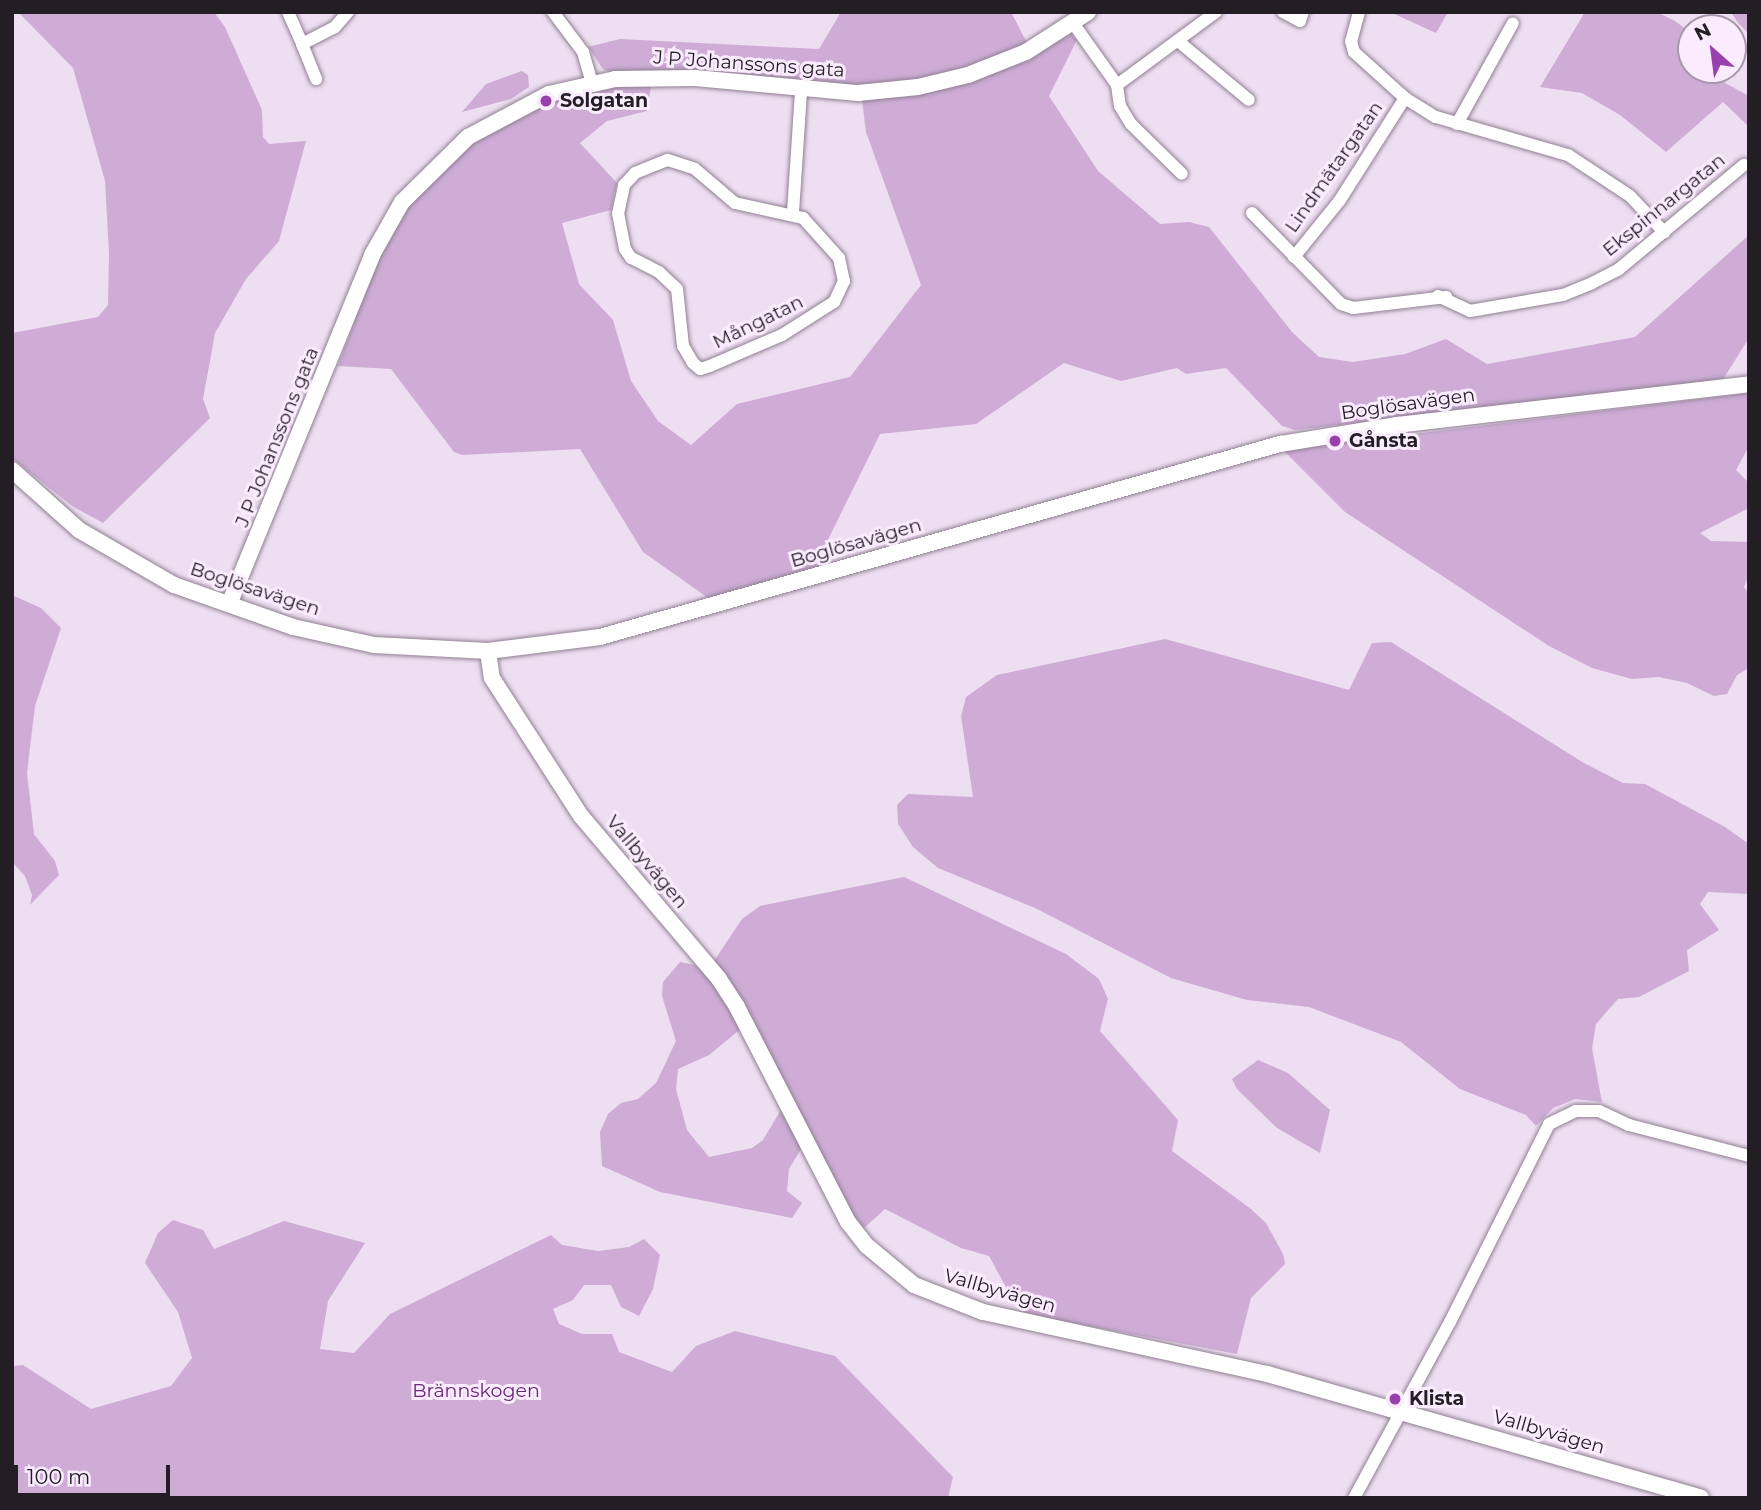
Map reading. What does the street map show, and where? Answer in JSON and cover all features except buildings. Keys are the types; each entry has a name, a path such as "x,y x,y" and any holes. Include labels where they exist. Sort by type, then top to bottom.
{"street":[{"path":"288,12 316,79"},
{"path":"302,44 335,27 348,12"},
{"path":"553,12 583,52 592,83"},
{"name":"J P Johanssons gata","path":"230,602 372,255 402,202 468,136 526,103 592,83 653,76 858,93 940,82 1026,52 1088,12"},
{"path":"1118,85 1216,12"},
{"path":"1283,12 1300,21 1303,12"},
{"path":"1359,12 1350,41 1354,52 1405,98 1457,124 1568,155 1630,196 1664,232"},
{"path":"1073,23 1118,85 1120,106 1132,124 1182,174"},
{"path":"1457,124 1513,23"},
{"path":"1178,41 1249,100"},
{"path":"793,212 801,90"},
{"name":"Lindmätargatan","path":"1294,257 1340,200 1405,98"},
{"name":"Mångatan","path":"682,162 735,203 793,212 839,258 844,281 841,292 824,311 782,335 700,369 683,346 677,289 625,249 618,214 624,186 649,165 682,162"},
{"name":"Ekspinnargatan","path":"1252,213 1329,295 1353,308 1438,296 1489,309 1563,295 1619,269 1744,165"},
{"name":"Boglösavägen","path":"12,470 79,530 174,584 230,602 293,627 374,645 488,651 600,637 1280,444 1397,425 1749,384"},
{"name":"Vallbyvägen","path":"488,651 492,678 532,744 581,816 719,978 848,1222 890,1267 941,1298 983,1312 1267,1374 1701,1498"},
{"path":"1354,1498 1399,1410 1450,1322 1549,1124 1576,1111 1599,1111 1629,1125 1749,1156"}],"green space":[{"path":"18,12 214,12 225,27 262,110 263,137 269,144 306,141 279,241 246,279 215,333 203,399 210,418 103,523 72,506 12,458 12,333 98,317 108,305 109,253 105,181 73,68"},
{"path":"841,12 1011,12 1027,43 992,59 917,82 866,86 614,74 603,69 588,47 620,39 819,49"},
{"path":"1390,12 1448,12 1436,33"},
{"path":"1585,12 1657,12 1677,22 1677,84 1727,84 1749,96 1749,127 1723,102 1666,152 1620,115 1582,93 1540,87"},
{"path":"1731,12 1749,12 1749,34 1747,14"},
{"path":"1070,33 1077,40 1049,96 1098,171 1160,224 1189,222 1209,227 1292,332 1319,357 1353,362 1405,354 1446,339 1487,364 1635,337 1749,235 1749,338 1722,381 1295,430 1282,426 1226,368 1186,374 1177,368 1121,381 1064,363 976,424 880,434 822,552 821,566 711,600 643,552 580,449 462,455 454,452 391,369 338,366 378,258 407,205 459,152 492,130 551,101 622,86 651,86 647,111 607,121 580,143 617,183 611,210 562,223 579,284 613,320 631,381 658,421 691,445 737,404 850,377 921,285 866,132 862,100 918,95 970,80"},
{"path":"522,71 528,75 529,87 511,99 462,112 486,84"},
{"path":"1749,393 1749,446 1736,470 1749,483 1749,508 1700,533 1711,541 1749,542 1749,574 1744,587 1749,594 1749,668 1737,675 1727,694 1714,696 1687,683 1659,677 1632,679 1592,668 1549,646 1345,512 1283,450"},
{"path":"12,595 41,608 61,628 35,706 27,773 34,834 55,861 59,875 30,905 32,895 25,876 12,862"},
{"path":"1165,639 1349,690 1372,643 1391,642 1584,763 1623,783 1645,784 1725,827 1749,844 1749,894 1708,892 1700,904 1719,930 1687,950 1689,971 1639,997 1618,999 1596,1024 1592,1048 1602,1102 1575,1099 1553,1108 1536,1126 1526,1115 1460,1089 1401,1042 1309,1007 1247,1000 1171,978 1035,908 938,868 913,847 898,824 897,805 908,794 973,797 961,716 966,697 997,675"},
{"path":"904,877 1066,954 1099,979 1108,999 1100,1031 1178,1120 1172,1151 1251,1209 1266,1223 1283,1254 1285,1264 1251,1298 1237,1354 1020,1313 989,1256 961,1248 885,1209 863,1229 855,1220 768,1049 714,961 742,919 760,906"},
{"path":"680,962 695,965 711,980 743,1027 709,1055 678,1069 676,1089 687,1130 709,1157 752,1148 763,1140 782,1108 801,1149 789,1169 787,1191 802,1203 792,1218 660,1192 602,1166 600,1132 608,1114 621,1103 638,1099 656,1083 676,1041 662,996 663,982"},
{"path":"1258,1060 1288,1073 1330,1110 1320,1153 1277,1128 1237,1089 1232,1079"},
{"name":"Brännskogen","path":"173,1220 203,1230 214,1249 284,1221 365,1243 328,1301 320,1349 354,1353 390,1314 551,1235 562,1245 598,1251 629,1247 644,1239 660,1255 653,1289 639,1316 621,1307 611,1285 584,1285 573,1300 553,1309 559,1324 582,1334 612,1334 619,1352 672,1372 696,1346 735,1331 835,1356 953,1477 948,1498 12,1498 12,1366 23,1365 91,1409 171,1386 192,1358 178,1312 145,1263 158,1233"}],"place":[{"name":"Solgatan","path":"546,101"},
{"name":"Gånsta","path":"1335,441"},
{"name":"Klista","path":"1395,1399"}]}
